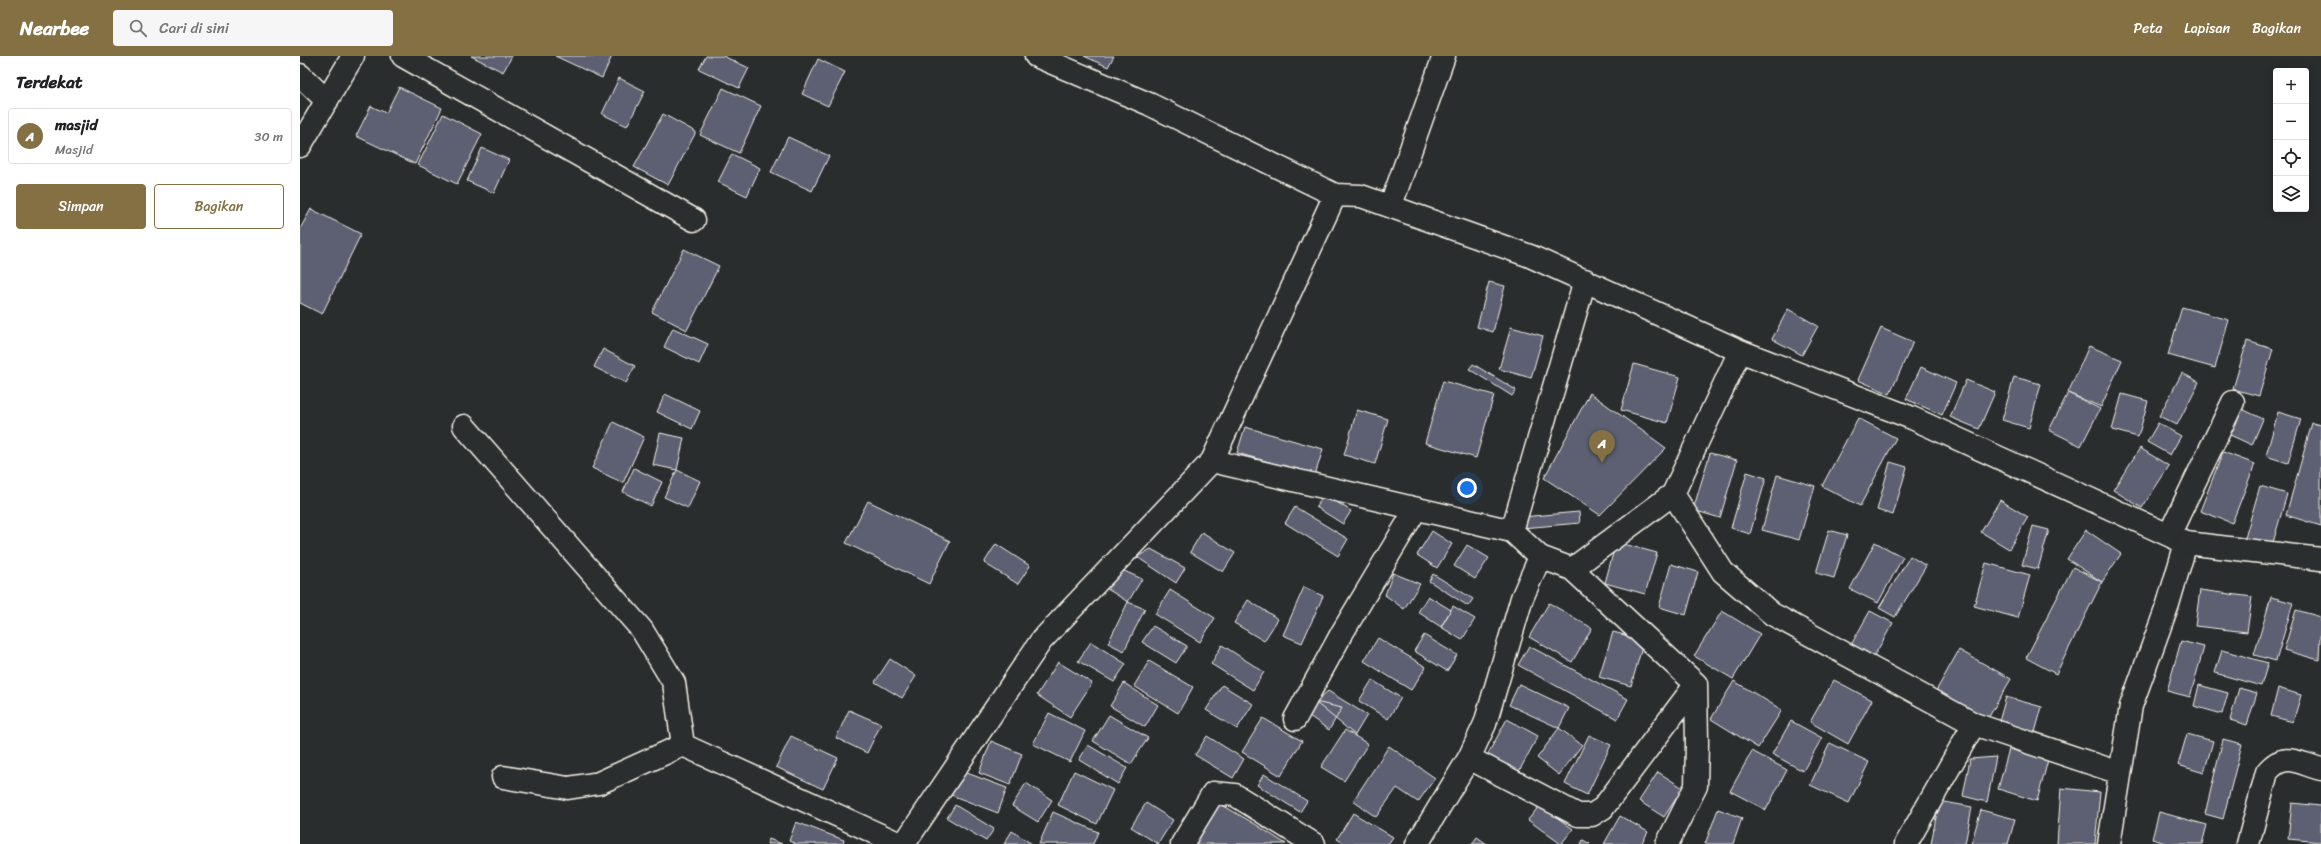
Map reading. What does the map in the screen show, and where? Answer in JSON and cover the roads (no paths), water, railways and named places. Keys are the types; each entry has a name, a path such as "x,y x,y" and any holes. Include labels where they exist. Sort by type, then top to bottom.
{"street":[{"path":"300,146 328,101 353,56"},
{"path":"403,56 694,220"},
{"path":"1036,56 1149,104 1335,195 1361,196 1391,205 1530,256 1740,351 1912,418 2178,539 2321,559"},
{"path":"1391,205 1444,56"},
{"path":"300,75 328,101"},
{"path":"904,844 1042,641 1212,461 1335,195"},
{"path":"1512,531 1585,280"},
{"path":"1572,569 1673,494 1740,351"},
{"path":"2109,844 2131,706 2168,604 2178,539 2233,402"},
{"path":"464,426 642,630 674,683 683,745"},
{"path":"1212,461 1512,531 1540,557 1572,569 1696,684 1696,786 1667,844"},
{"path":"1673,494 1722,572 1772,614 1974,724 2120,773"},
{"path":"1295,719 1342,633 1416,509"},
{"path":"1417,844 1469,758 1485,724 1522,598 1540,557"},
{"path":"1469,758 1578,815 1592,815 1603,808 1696,684"},
{"path":"1906,844 1974,724"},
{"path":"503,777 568,788 600,783 683,745 900,844"},
{"path":"2248,844 2267,772 2273,765 2280,760 2286,759 2321,769"},
{"path":"1182,844 1213,793 1224,793 1235,795 1314,844"}],"place":[{"name":"masjid","path":"1602,463"}]}
